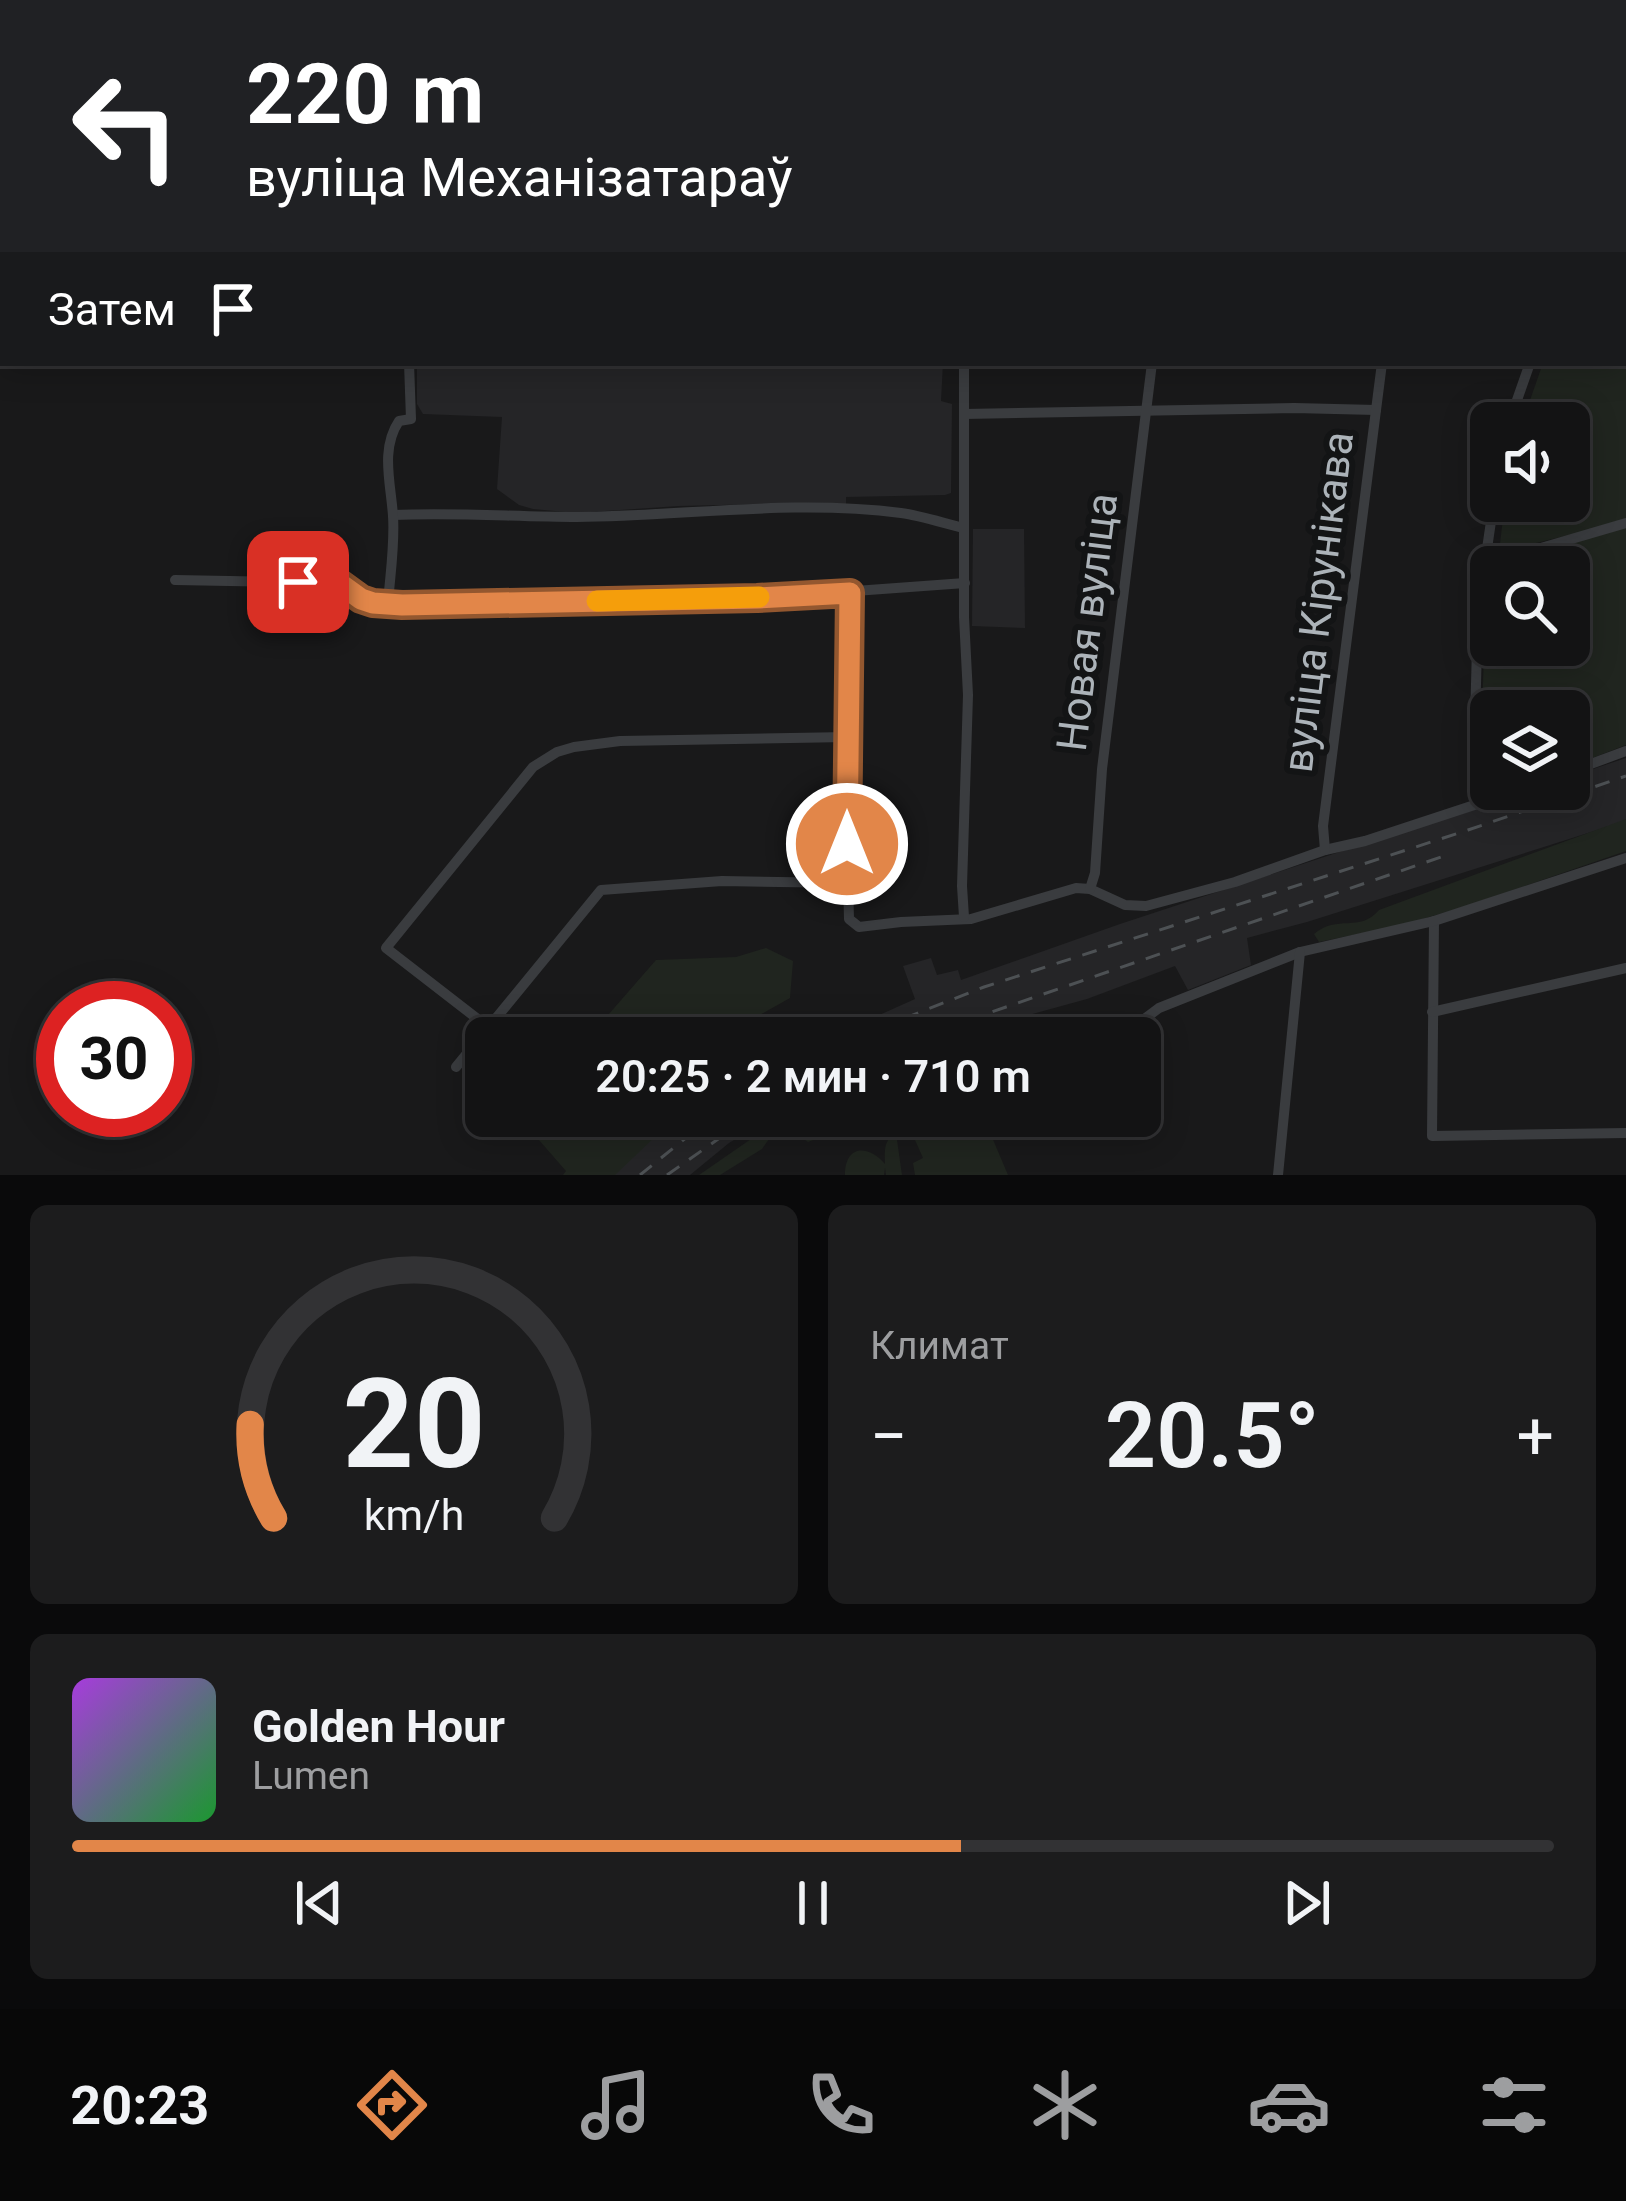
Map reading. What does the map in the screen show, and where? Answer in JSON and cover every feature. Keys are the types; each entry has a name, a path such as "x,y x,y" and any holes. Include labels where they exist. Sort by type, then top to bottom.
{"street":[{"path":"388,604 391,434 399,421 411,419 409,366"},
{"path":"964,366 968,695 964,917"},
{"name":"Новая вуліца","path":"1090,889 1152,366"},
{"name":"вуліца Кірунікава","path":"1325,850 1324,820 1382,366"},
{"path":"1516,402 1529,366"},
{"path":"964,414 1376,410"},
{"path":"393,515 578,517 722,508 844,510 902,513 964,527"},
{"path":"1547,546 1626,523"},
{"path":"176,580 339,583 361,599 388,604 733,598 965,583"},
{"path":"850,593 846,804 849,920 856,926 984,916 1076,888 1090,889 1125,905 1146,906 1470,806"},
{"path":"475,1017 386,948 522,779 544,759 574,747 620,741 848,736"},
{"path":"1590,764 1626,751"},
{"path":"1149,1017 1300,952 1434,921 1626,858"},
{"path":"496,1017 601,890 722,881 848,883"},
{"path":"1434,921 1432,1136 1626,1133"},
{"path":"1278,1175 1300,952"},
{"path":"1432,1012 1626,968"},
{"path":"455,1067 465,1055"}],"shaded area":[{"path":"417,366 943,366 941,401 952,404 951,493 846,497 846,505 679,506 576,513 533,509 497,489 502,417 423,414 417,404"},
{"path":"1542,366 1626,366 1626,521 1524,546 1500,546 1503,522 1590,522 1590,402 1529,402"},
{"path":"1626,526 1626,745 1590,759 1590,690 1483,690 1483,666 1590,666 1590,546 1564,546"},
{"path":"973,529 1024,529 1025,628 972,626"},
{"path":"1626,758 1626,821 1247,938 1251,965 1188,990 1175,966 1021,1017 875,1017 915,999 903,966 931,958 937,975 958,970 961,980 1470,809 1590,810 1590,770"},
{"path":"1626,819 1626,851 1402,925 1319,942 1314,934 1331,925 1364,921 1379,910"},
{"path":"766,948 793,961 790,998 756,1017 606,1017 656,960 736,957"},
{"path":"536,1137 655,1137 615,1175 563,1175 566,1171"},
{"path":"645,1137 739,1137 690,1175 601,1175"},
{"path":"754,1137 769,1137 762,1149 720,1175 699,1175"},
{"path":"897,1137 902,1175 886,1175 885,1168 884,1175 845,1175 849,1158 859,1151 872,1153 885,1164 887,1143"},
{"path":"914,1137 992,1137 1008,1175 915,1175 913,1163 923,1158"}],"railway":[{"path":"908,1017 984,987 1626,776"},
{"path":"977,1017 1444,856"},
{"path":"640,1175 687,1137"},
{"path":"667,1175 721,1137"}],"slow traffic":[{"path":"597,601 759,597"}],"route":[{"path":"298,582 339,583 361,599 402,605 850,593 847,844"}]}
